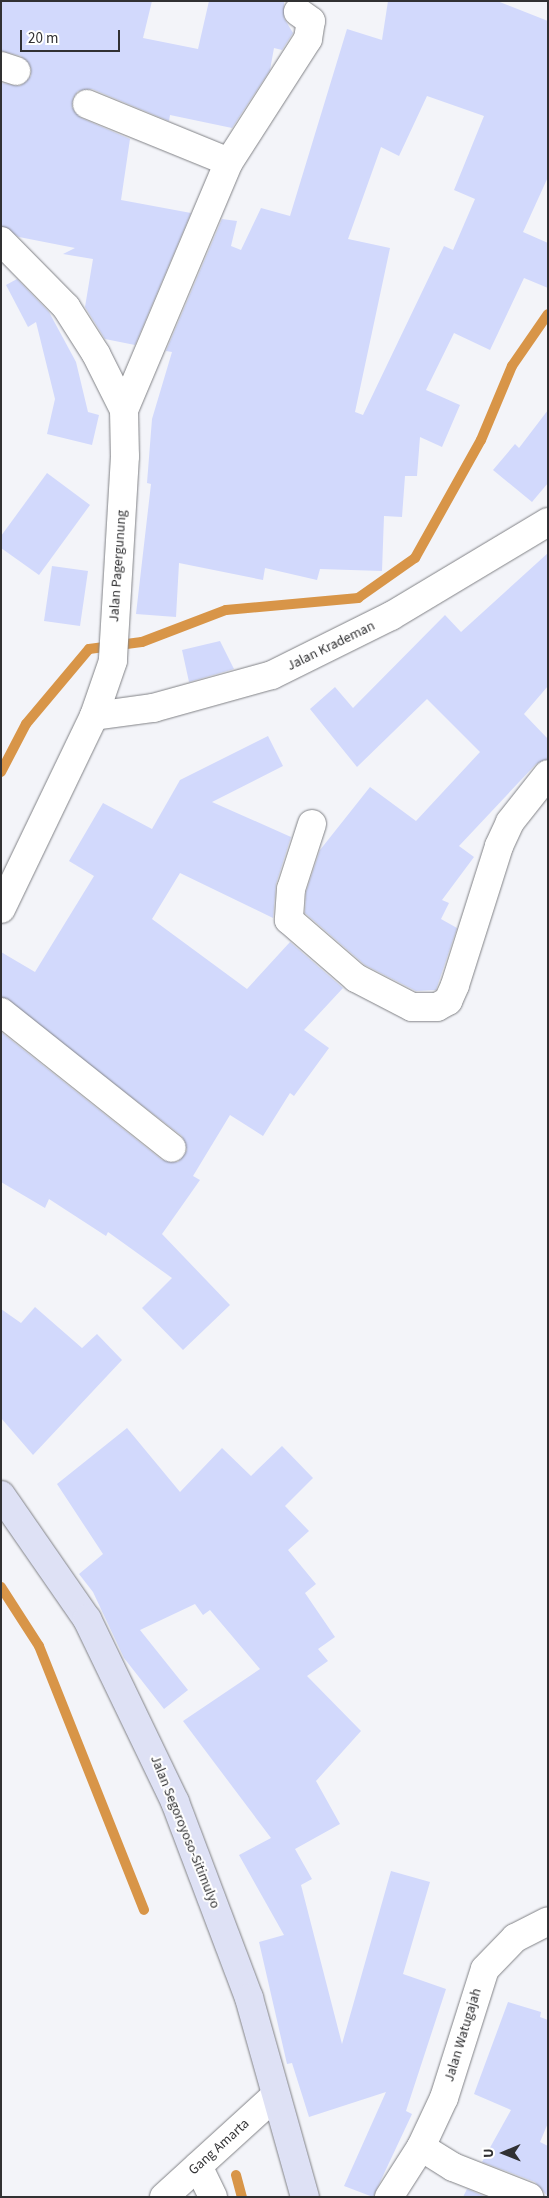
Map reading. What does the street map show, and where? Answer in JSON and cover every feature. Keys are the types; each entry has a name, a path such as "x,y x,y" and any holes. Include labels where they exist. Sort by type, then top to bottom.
{"main road":[{"name":"Jalan Segoroyoso-Sitimulyo","path":"1,1495 87,1619 131,1703 178,1811 242,1980 274,2097 305,2197"}],"street":[{"path":"124,410 229,162 308,39 310,22 298,12"},
{"path":"87,104 229,162"},
{"path":"1,241 66,307 124,410"},
{"name":"Jalan Pagergunung","path":"1,909 94,716 113,661 113,629 121,548 124,410"},
{"name":"Jalan Krademan","path":"94,716 153,708 272,675 391,616 548,522"},
{"path":"312,824 291,888 288,920 356,978 412,1007 437,1006 448,1001 455,985 498,846 548,774"},
{"path":"1,1012 172,1148"},
{"name":"Jalan Watugajah","path":"389,2197 421,2147 444,2098 485,1969 515,1938 548,1921"},
{"name":"Gang Amarta","path":"164,2197 274,2097"},
{"path":"421,2147 453,2167 529,2197"},
{"path":"198,2166 213,2197"}],"building":[{"path":"1,1 152,1 143,38 198,49 209,1 284,1 284,18 293,33 282,50 274,48 270,70 232,128 170,115 169,121 92,89 78,91 73,98 72,107 81,118 130,139 121,200 191,213 135,345 105,339 85,307 93,259 63,254 75,248 19,237 1,226 1,83 20,86 31,76 31,68 21,56 1,51"},
{"path":"388,1 497,1 548,21 548,177 523,232 548,243 548,288 524,278 490,350 454,333 426,390 460,405 442,447 420,437 417,476 405,476 402,517 384,516 382,571 320,569 317,580 265,568 263,580 179,563 176,617 136,614 151,484 147,483 152,419 172,352 166,351 222,219 237,221 231,246 241,250 261,208 290,216 347,29 382,40","holes":["427,96 484,116 454,190 475,199 453,250 444,246 363,415 355,412 390,248 348,239 381,147 399,156"]},
{"path":"17,279 49,312 76,362 88,412 99,415 92,445 47,434 55,399 36,322 28,327 6,285"},
{"path":"548,410 548,483 532,502 493,470 515,444 519,448"},
{"path":"47,473 90,505 39,575 1,548 1,536"},
{"path":"548,553 548,686 524,714 548,739 548,759 536,764 459,846 474,857 442,900 449,903 441,919 457,928 436,990 416,991 365,965 305,913 306,892 320,850 370,787 416,821 480,752 427,699 357,767 310,709 335,687 353,708 445,615 461,632"},
{"path":"52,566 88,571 80,626 44,621"},
{"path":"220,641 234,669 189,682 182,650"},
{"path":"268,736 283,766 212,802 291,837 276,884 273,918 180,873 152,919 247,989 290,942 343,988 304,1030 329,1048 294,1096 290,1093 263,1136 230,1115 193,1176 200,1180 162,1234 230,1305 183,1350 142,1308 172,1278 108,1232 106,1236 49,1199 45,1208 1,1182 1,1032 162,1160 178,1162 187,1150 182,1136 1,997 1,952 35,972 94,876 69,861 103,803 152,829 180,780"},
{"path":"35,1307 82,1348 97,1334 122,1360 33,1455 1,1418 1,1309 21,1323"},
{"path":"127,1428 180,1492 222,1448 251,1476 282,1446 313,1478 285,1506 309,1531 288,1550 316,1584 305,1593 335,1637 318,1649 328,1661 307,1676 361,1731 316,1781 340,1824 295,1849 312,1879 301,1885 342,2044 391,1871 430,1882 403,1974 446,1989 406,2111 412,2114 373,2197 344,2186 386,2092 309,2117 292,2063 287,2064 259,1942 284,1935 239,1855 271,1838 183,1721 260,1669 210,1610 203,1615 195,1604 140,1630 188,1690 164,1709 124,1658 93,1592 79,1574 103,1554 57,1484"},
{"path":"508,2002 541,2012 540,2017 548,2020 548,2123 540,2142 548,2146 548,2197 535,2182 482,2162 511,2110 474,2094"},
{"path":"467,2189 486,2197 463,2197"}],"waterway":[{"path":"1,772 26,724 89,649 142,642 226,610 358,598 415,558 481,440 512,366 548,314"},
{"path":"1,1587 39,1646 144,1910"},
{"path":"236,2175 242,2197"}]}
